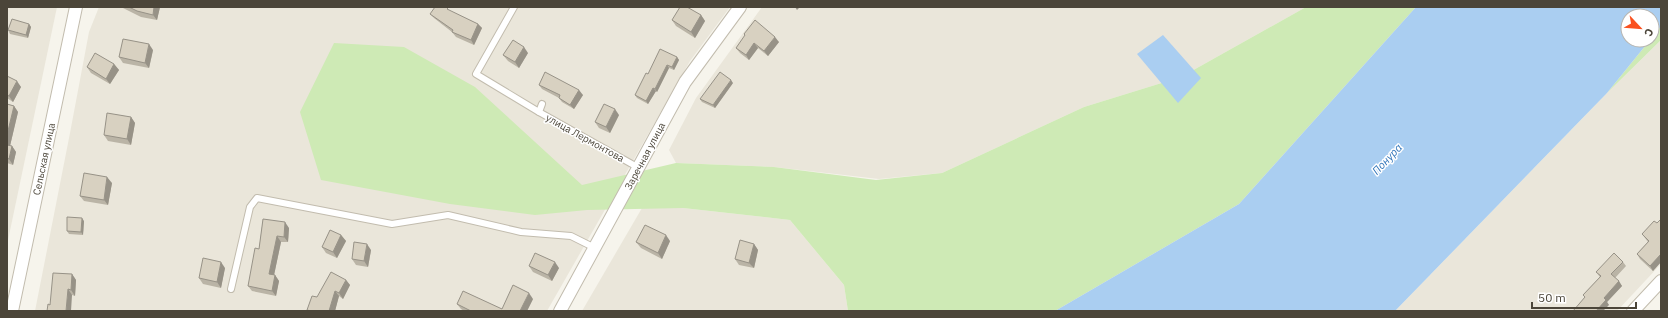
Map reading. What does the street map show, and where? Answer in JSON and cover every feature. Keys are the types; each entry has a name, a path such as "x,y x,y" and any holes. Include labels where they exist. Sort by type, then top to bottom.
{"street":[{"name":"Сельская улица","path":"12,311 76,7"},
{"name":"Заречная улица","path":"560,311 685,82 740,7"},
{"path":"1633,311 1661,281"}],"lane":[{"path":"514,7 476,74 539,112"},
{"name":"улица Лермонтова","path":"542,104 539,112 639,168"},
{"path":"231,289 250,207 257,198 392,224 448,215 522,232 571,236 595,248"}],"shaded area":[{"path":"7,7 57,7 7,245"},
{"path":"99,7 730,7 690,61 547,311 35,311 89,32"},
{"path":"762,7 1306,7 1181,77 1084,107 942,173 879,179 774,167 676,163 669,150 696,98"},
{"path":"1661,40 1661,264 1617,311 1395,311 1607,93 1653,48 1660,48"},
{"path":"642,208 683,208 790,220 844,285 848,311 582,311"}],"green space":[{"path":"1306,7 1416,7 1239,204 1055,311 848,311 844,285 790,220 683,208 587,210 535,215 450,204 321,180 300,112 334,43 404,47 475,87 582,185 676,163 774,167 876,180 942,173 1084,107 1181,77"},
{"path":"1661,26 1660,41 1660,27"},
{"path":"1644,48 1653,48 1607,93"}],"water":[{"name":"Понура","path":"1416,7 1661,7 1660,27 1660,8 1620,8 1620,48 1644,48 1607,93 1395,311 1055,311 1239,204"},
{"path":"1163,35 1201,78 1178,103 1137,54"}],"building":[{"path":"129,7 154,7 153,15 137,11"},
{"path":"435,7 449,7 447,9 478,24 471,40 452,32 453,30 430,14"},
{"path":"680,7 687,7 701,15 691,32 672,20"},
{"path":"12,19 29,24 26,35 8,30"},
{"path":"755,20 775,37 764,51 754,43 746,55 736,48 745,35 744,34"},
{"path":"123,39 149,44 145,63 119,57"},
{"path":"513,40 524,47 515,62 503,55"},
{"path":"660,49 677,57 672,67 667,65 655,89 653,88 646,101 635,95 646,73 648,74"},
{"path":"95,53 114,64 106,79 87,67"},
{"path":"545,72 579,90 570,105 559,98 560,95 539,85"},
{"path":"720,72 731,80 713,105 700,99"},
{"path":"7,76 17,81 9,96 7,95"},
{"path":"7,104 14,106 7,135"},
{"path":"604,104 615,109 606,127 595,122"},
{"path":"107,113 131,117 127,139 104,135"},
{"path":"7,145 12,146 9,159 7,158"},
{"path":"84,173 107,177 104,200 80,196"},
{"path":"67,217 82,218 81,232 67,231"},
{"path":"263,219 285,222 284,237 277,236 269,274 275,275 272,291 248,286 255,248 259,249"},
{"path":"1661,219 1661,254 1650,266 1637,254 1649,241 1642,234 1654,221 1657,223"},
{"path":"645,225 666,235 658,253 636,242"},
{"path":"330,230 341,235 333,252 322,247"},
{"path":"740,240 754,244 749,263 735,259"},
{"path":"354,242 367,244 364,261 352,259"},
{"path":"535,253 555,262 548,275 529,266"},
{"path":"1614,253 1623,262 1611,274 1619,281 1604,298 1606,300 1596,311 1573,311 1585,297 1583,295 1601,276 1596,272"},
{"path":"203,258 221,262 217,282 199,278"},
{"path":"331,272 346,280 339,293 335,291 329,311 307,310 312,296 317,297"},
{"path":"53,273 72,274 71,290 68,289 66,311 47,311 48,304 50,305"},
{"path":"513,285 529,293 520,311 471,311 457,304 463,291 502,309"}]}
